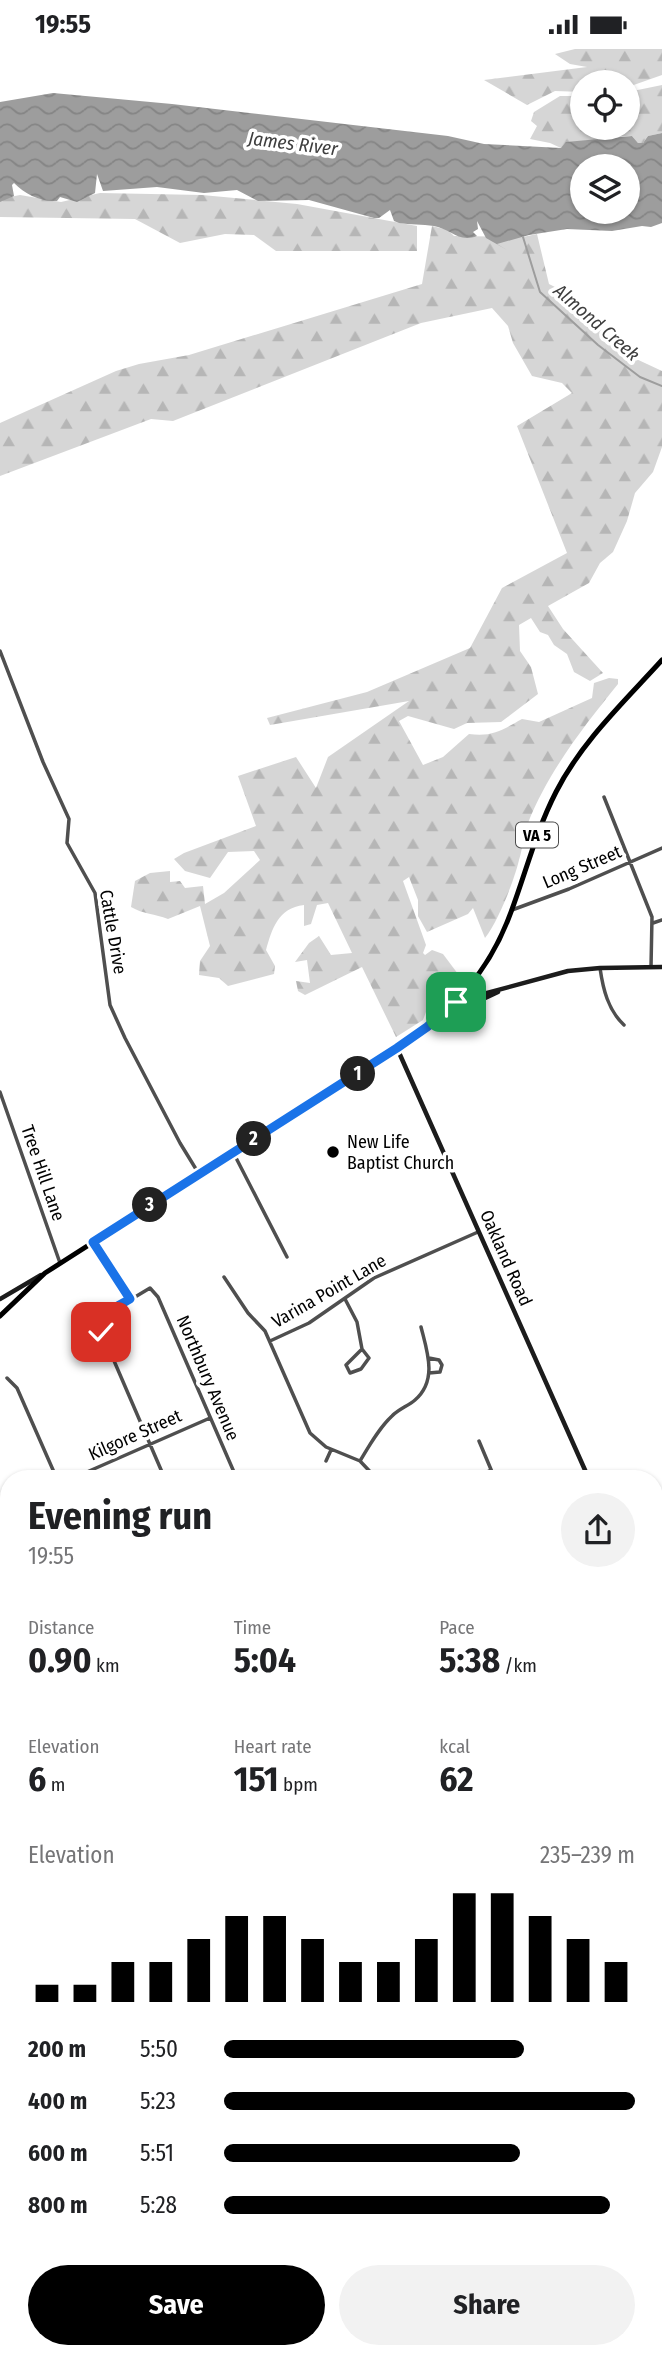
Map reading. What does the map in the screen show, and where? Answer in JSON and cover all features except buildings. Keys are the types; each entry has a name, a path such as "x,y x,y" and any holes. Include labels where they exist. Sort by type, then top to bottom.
{"main road":[{"name":"VA 5","path":"0,1316 45,1273 397,1048 435,1021 460,998 490,958 512,910 547,811 569,770 592,737 662,660"}],"street":[{"name":"Cattle Drive","path":"0,651 43,762 69,819 66,837 70,852 94,890 110,1005 174,1132 199,1174"},
{"path":"604,797 649,908 653,923 651,967"},
{"name":"Long Street","path":"512,910 662,848"},
{"path":"653,923 662,920"},
{"path":"460,998 556,974 600,968 662,967"},
{"path":"600,968 607,997 614,1013 624,1025"},
{"path":"470,987 476,993 482,994"},
{"path":"435,1021 505,988"},
{"name":"Oakland Road","path":"397,1048 585,1470"},
{"name":"Tree Hill Lane","path":"0,1092 60,1263"},
{"path":"233,1152 287,1257"},
{"name":"Varina Point Lane","path":"270,1341 309,1323 385,1272 478,1232"},
{"path":"93,1242 130,1299 103,1317 100,1323 101,1332 161,1470"},
{"path":"0,1299 45,1273"},
{"path":"224,1277 270,1341 304,1423 318,1441 331,1450 360,1461 368,1470"},
{"name":"Northbury Avenue","path":"130,1299 152,1289 233,1470"},
{"path":"6,1295 12,1303"},
{"path":"345,1299 357,1322 362,1349 368,1360 357,1372 350,1373 345,1367 362,1349"},
{"path":"360,1461 394,1414 418,1398 424,1388 429,1373 429,1358 421,1327"},
{"path":"429,1358 439,1360 442,1365 440,1372 429,1373"},
{"path":"7,1378 17,1388 53,1470"},
{"name":"Kilgore Street","path":"91,1470 210,1418"},
{"path":"479,1441 491,1470"},
{"path":"326,1461 331,1450"}],"green space":[{"path":"575,49 662,49 662,75 640,83 640,70 570,70 570,92 555,91 527,105 484,80 587,67 570,64 555,54"},
{"path":"662,85 662,133 648,136 643,143 635,140 640,140 640,90"},
{"path":"560,96 570,96 570,140 592,140 561,148 530,139 537,126 531,121 534,112"},
{"path":"100,193 202,195 297,204 417,226 417,251 276,251 254,235 225,234 180,243 135,219 0,217 0,199 20,195 61,202"},
{"path":"432,226 448,230 454,236 523,237 537,234 549,284 559,289 632,357 662,371 662,447 653,472 635,493 627,521 613,552 600,563 589,583 548,606 563,629 603,673 590,681 574,672 567,654 554,645 548,635 540,632 531,618 519,625 520,651 531,667 538,694 501,722 467,723 454,729 408,716 399,721 423,765 443,757 469,734 491,733 522,719 539,722 592,698 594,683 609,678 618,679 618,684 568,750 536,804 526,828 509,890 485,938 473,908 468,914 427,932 418,916 418,900 409,877 403,881 426,945 423,953 425,955 432,950 443,954 458,974 450,992 426,1012 423,1020 396,1037 362,967 305,995 298,991 296,981 310,983 307,960 295,962 309,943 319,936 331,955 352,953 328,903 317,905 311,924 304,926 304,905 288,910 278,921 266,950 275,966 274,974 228,986 219,978 199,975 200,961 210,946 200,906 168,919 140,911 131,907 135,881 150,873 170,871 170,882 180,881 185,888 203,886 205,904 224,893 260,860 254,851 228,852 210,878 185,871 174,859 256,826 238,776 296,757 316,788 328,757 409,701 270,725 267,718 367,692 470,648 502,588 567,553 517,426 572,393 562,383 532,376 513,343 508,326 492,308 421,323 173,421 151,419 0,476 0,423 116,371 189,355 422,284"}],"water":[{"name":"James River","path":"53,93 448,136 484,144 561,148 566,142 588,140 635,140 643,143 648,136 662,133 662,223 651,227 612,231 567,229 497,244 507,250 486,238 477,221 478,229 473,232 477,236 465,238 434,226 399,223 394,221 390,210 379,218 374,218 309,200 258,201 237,190 204,193 157,187 103,191 97,174 95,193 77,202 60,197 57,201 39,199 14,183 14,196 0,202 0,102"}],"waterway":[{"name":"Almond Creek","path":"523,237 540,292 598,345 640,377 662,386"}],"place":[{"name":"New Life Baptist Church","path":"333,1152"}],"route":[{"path":"101,1332 99,1326 103,1317 130,1299 93,1242 368,1068 427,1027 456,1002"}]}
